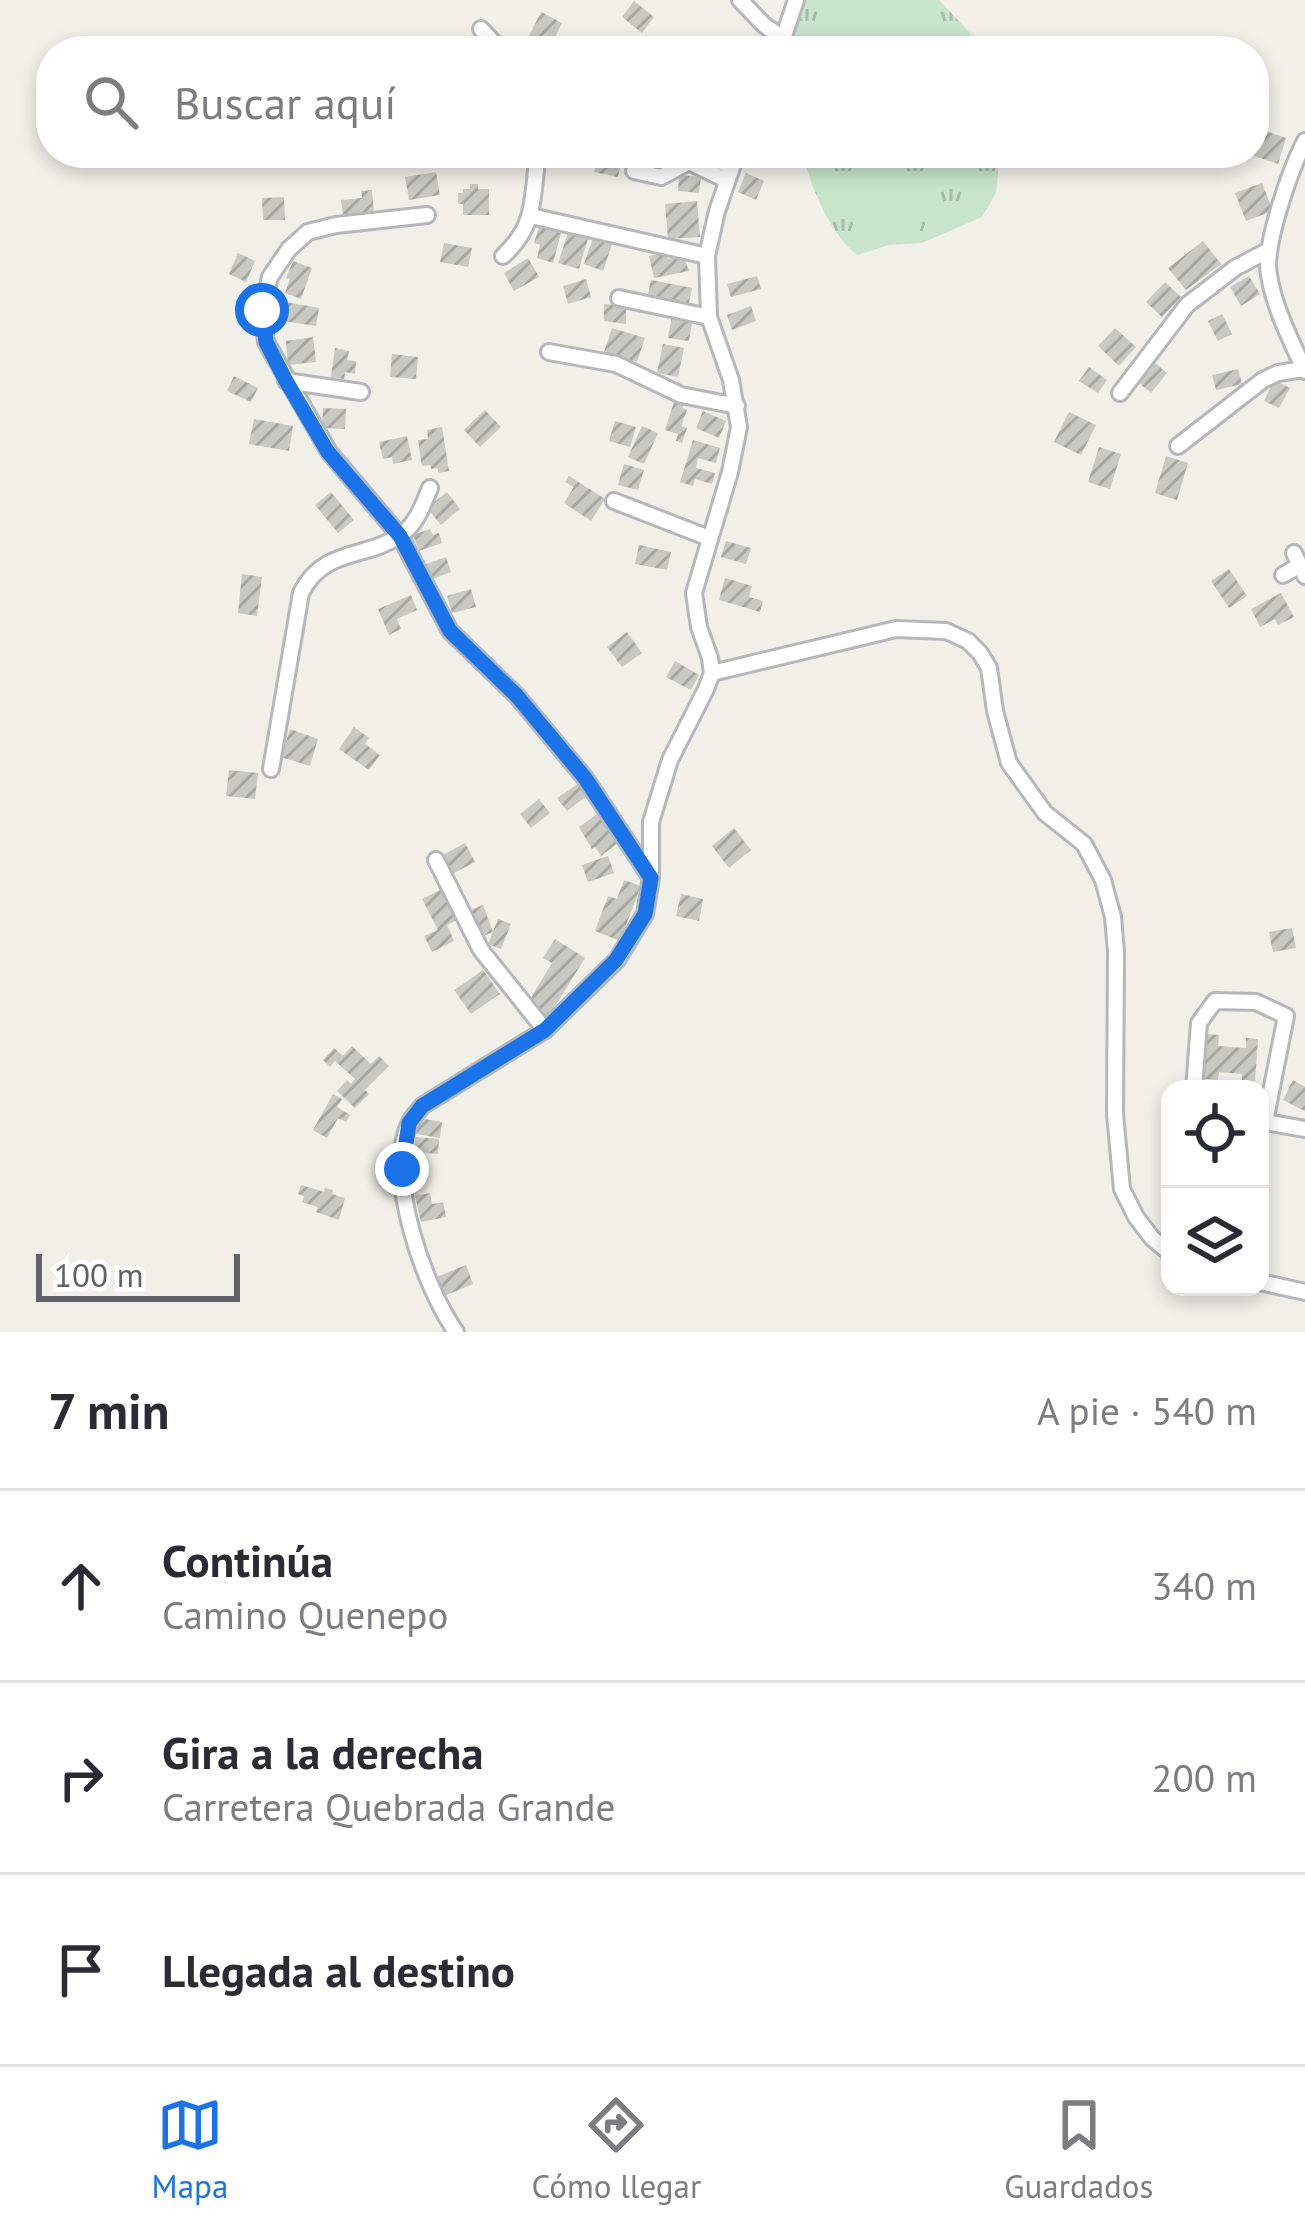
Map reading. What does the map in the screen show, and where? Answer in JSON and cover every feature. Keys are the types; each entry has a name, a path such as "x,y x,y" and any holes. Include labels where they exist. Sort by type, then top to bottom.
{"street":[{"path":"740,0 773,36"},
{"path":"784,36 796,0"},
{"path":"482,29 485,36"},
{"path":"1178,446 1263,380 1304,370 1276,301 1267,251 1305,141"},
{"path":"634,171 661,177 678,168"},
{"path":"456,1332 432,1294 411,1228 402,1169 409,1123 422,1106 545,1030 616,960 645,914 651,878 651,822 670,760 712,673 694,593 739,427 731,380 709,316 707,256 731,168"},
{"path":"503,256 521,239 531,216 536,170"},
{"path":"427,215 308,232 289,249 270,278 262,310 266,342 328,452 400,536 450,631 517,696 585,778 651,878"},
{"path":"531,216 707,256"},
{"path":"1120,393 1187,305 1235,268 1267,251"},
{"path":"619,298 709,316"},
{"path":"549,352 616,364 681,395 737,406"},
{"path":"286,381 361,392"},
{"path":"271,769 301,593 308,579 334,561 400,536 418,516 430,488"},
{"path":"614,501 709,538"},
{"path":"1283,575 1299,565"},
{"path":"712,673 896,629 946,631 980,652 989,668 994,711 1009,763 1045,812 1084,844 1103,880 1116,952 1115,1114 1122,1189 1136,1217 1161,1246"},
{"path":"436,860 482,950 545,1030"},
{"path":"1195,1080 1198,1027 1215,1001 1256,1002 1286,1016 1269,1090"},
{"path":"1269,1122 1305,1130"},
{"path":"1269,1284 1305,1292"}],"green space":[{"path":"802,0 939,0 971,36 791,36"},
{"path":"849,0 889,0 907,8 936,36 840,36"},
{"path":"807,168 998,168 996,193 982,217 922,243 888,245 858,255 839,236"},
{"path":"925,168 973,168 972,179"},
{"path":"865,172 930,188 918,239 853,223"}],"building":[{"path":"634,1 654,17 642,33 622,17"},
{"path":"541,12 562,23 556,36 529,36"},
{"path":"1269,132 1286,138 1278,164 1269,161"},
{"path":"595,168 620,168 618,177 594,172"},
{"path":"436,172 440,195 409,200 405,177"},
{"path":"746,173 764,181 756,200 738,192"},
{"path":"679,175 701,177 699,193 678,191"},
{"path":"1262,183 1273,211 1246,221 1235,193"},
{"path":"470,184 489,189 489,215 463,215 458,193 470,189"},
{"path":"372,190 374,213 343,216 341,200 362,198 361,191"},
{"path":"284,197 285,220 263,220 262,198"},
{"path":"697,201 700,237 668,239 665,204"},
{"path":"539,227 561,233 553,263 537,258 540,245 534,243"},
{"path":"568,233 588,239 579,269 558,263"},
{"path":"594,235 613,241 603,271 584,264"},
{"path":"1203,241 1221,264 1186,290 1168,268"},
{"path":"444,243 472,248 468,267 440,262"},
{"path":"667,252 668,259 683,255 689,271 654,278 649,256"},
{"path":"238,253 255,261 246,282 229,274"},
{"path":"528,258 539,277 514,291 504,273"},
{"path":"293,261 312,268 301,299 285,293"},
{"path":"757,276 761,289 731,297 727,284"},
{"path":"1249,276 1260,294 1241,306 1230,287"},
{"path":"586,279 591,297 568,304 563,286"},
{"path":"651,280 692,288 689,303 648,294"},
{"path":"1165,282 1181,297 1162,317 1146,302"},
{"path":"286,302 319,308 316,326 283,321"},
{"path":"604,304 626,306 626,324 604,321"},
{"path":"751,306 756,321 732,330 727,315"},
{"path":"672,314 693,318 689,341 668,338"},
{"path":"1222,314 1232,334 1218,341 1208,321"},
{"path":"612,328 645,338 637,362 604,352"},
{"path":"1115,328 1136,347 1119,366 1098,346"},
{"path":"313,337 316,362 288,365 286,341"},
{"path":"663,344 684,348 678,377 657,373"},
{"path":"335,348 349,351 347,360 356,361 355,374 331,377"},
{"path":"392,354 418,357 416,379 390,377"},
{"path":"1154,362 1167,373 1151,393 1138,382"},
{"path":"1089,367 1107,380 1098,393 1079,381"},
{"path":"1238,369 1242,384 1216,390 1212,375"},
{"path":"234,376 258,388 251,402 227,391"},
{"path":"1274,380 1290,388 1279,408 1264,401"},
{"path":"675,399 687,410 682,443 676,441 678,434 665,430"},
{"path":"323,408 346,409 345,429 322,428"},
{"path":"485,410 501,427 480,447 464,430"},
{"path":"703,411 726,421 719,438 696,428"},
{"path":"1069,412 1096,425 1081,455 1054,442"},
{"path":"254,419 293,426 289,451 249,444"},
{"path":"615,421 636,427 630,447 609,441"},
{"path":"642,426 658,433 644,464 628,457"},
{"path":"442,427 449,471 438,473 438,468 422,466 418,440 428,439 427,430"},
{"path":"407,436 412,460 393,464 392,457 383,459 379,442"},
{"path":"693,440 720,448 716,463 698,458 696,468 715,473 712,484 695,479 693,486 680,482"},
{"path":"1099,447 1121,454 1110,489 1088,482"},
{"path":"1166,456 1188,463 1177,500 1155,493"},
{"path":"624,464 644,470 638,490 618,485"},
{"path":"569,476 605,499 591,521 564,503 574,487 565,482"},
{"path":"331,492 354,520 338,533 315,505"},
{"path":"447,492 460,509 441,525 427,508"},
{"path":"430,529 433,535 439,533 442,543 419,551 413,535"},
{"path":"726,541 751,548 746,564 721,557"},
{"path":"639,545 671,552 667,570 635,564"},
{"path":"446,557 451,572 430,580 424,565"},
{"path":"1229,569 1247,596 1229,608 1211,581"},
{"path":"242,574 262,577 257,616 238,613"},
{"path":"725,578 752,586 749,597 763,601 760,612 719,600"},
{"path":"471,589 476,607 452,613 447,596"},
{"path":"1281,593 1294,617 1260,627 1251,609"},
{"path":"411,595 417,610 397,619 401,629 389,635 378,609"},
{"path":"627,632 642,653 622,667 607,647"},
{"path":"675,661 699,675 691,690 666,677"},
{"path":"354,727 380,755 369,770 339,749"},
{"path":"290,729 318,739 310,766 281,757"},
{"path":"229,770 258,773 255,799 226,796"},
{"path":"578,784 587,796 567,811 557,798"},
{"path":"539,799 550,813 531,828 520,814"},
{"path":"597,814 618,843 601,856 579,827"},
{"path":"734,828 751,850 729,868 712,846"},
{"path":"465,843 475,862 448,876 439,857"},
{"path":"608,856 614,873 588,882 582,865"},
{"path":"624,880 641,886 620,941 595,931 608,896 617,899"},
{"path":"442,889 457,920 447,925 454,941 432,952 424,936 438,930 422,899"},
{"path":"681,894 703,899 699,921 676,916"},
{"path":"483,905 493,932 478,938 468,911"},
{"path":"498,919 511,924 501,949 488,944"},
{"path":"1292,928 1296,948 1273,952 1269,932"},
{"path":"555,939 585,958 547,1019 526,1006 552,963 543,958"},
{"path":"483,970 500,994 471,1014 454,990"},
{"path":"1206,1034 1219,1035 1218,1046 1246,1048 1246,1038 1258,1039 1255,1080 1219,1072 1218,1080 1203,1079"},
{"path":"352,1046 371,1064 379,1056 389,1066 355,1108 337,1091 347,1080 351,1084 355,1079 335,1061 330,1067 323,1060 334,1048 343,1056"},
{"path":"1293,1080 1305,1087 1305,1111 1283,1100"},
{"path":"333,1094 342,1099 337,1107 350,1115 346,1122 338,1118 327,1138 313,1130"},
{"path":"419,1118 442,1122 440,1138 416,1134"},
{"path":"415,1137 439,1139 438,1154 414,1152"},
{"path":"301,1185 333,1190 332,1194 345,1198 339,1220 302,1202"},
{"path":"430,1193 432,1204 443,1202 446,1217 421,1222 415,1196"},
{"path":"466,1265 473,1284 442,1297 432,1279"}],"route":[{"path":"262,310 266,342 286,381 328,452 400,536 450,631 517,696 585,778 651,878 645,914 616,960 545,1030 422,1106 409,1123 402,1169"}]}
